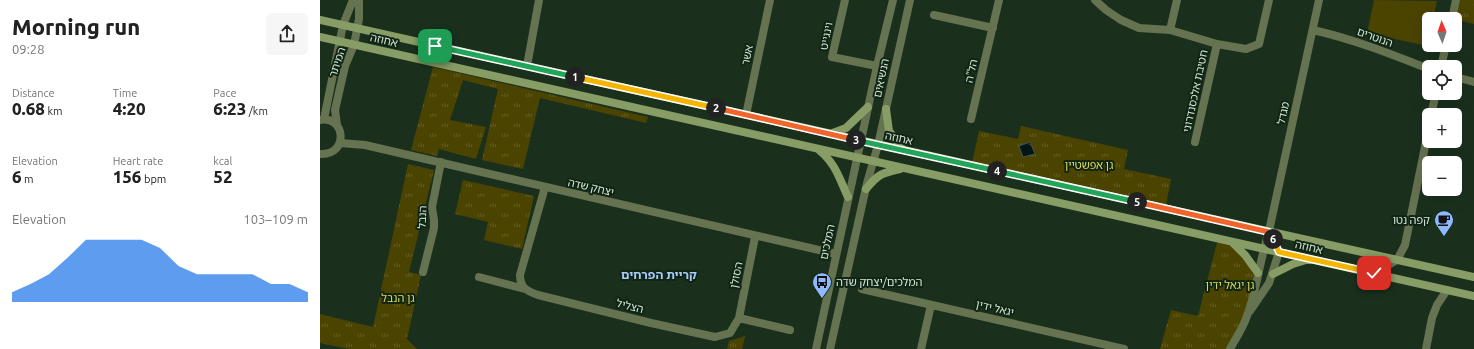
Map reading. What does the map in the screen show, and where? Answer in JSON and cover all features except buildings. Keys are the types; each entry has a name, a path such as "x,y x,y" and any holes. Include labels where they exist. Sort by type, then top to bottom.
{"main road":[{"name":"אחוזה","path":"320,20 1474,277"},
{"name":"אחוזה","path":"320,38 1474,296"},
{"path":"830,134 846,128 868,107"},
{"path":"886,109 890,131 904,150"},
{"path":"817,148 834,166 848,197"},
{"path":"866,189 876,177 888,171 904,168"},
{"path":"1232,242 1245,255 1258,273"},
{"path":"1272,274 1294,264 1310,259"}],"street":[{"name":"המיתר","path":"322,119 343,25 353,0"},
{"name":"המיתר","path":"340,143 340,130 337,125 335,110 345,66 354,45 359,19 359,0"},
{"path":"527,66 540,0"},
{"name":"אשר","path":"746,115 770,0"},
{"name":"וינגייט","path":"845,0 832,57 877,66"},
{"name":"הנשיאים","path":"861,141 893,0"},
{"name":"הנשיאים","path":"874,162 910,0"},
{"name":"הל\"ה","path":"971,119 999,0"},
{"name":"חטיבת אלכסנדרוני","path":"1095,0 1106,10 1121,20 1139,28 1170,30 1217,44 1246,49 1258,44 1269,0"},
{"path":"1170,30 1177,0"},
{"name":"מגדל","path":"1247,315 1269,232 1319,0"},
{"path":"1453,12 1456,0"},
{"path":"934,15 993,28"},
{"name":"הנוטרים","path":"1313,30 1341,37 1422,66"},
{"name":"חטיבת אלכסנדרוני","path":"1195,142 1217,44"},
{"path":"1462,79 1474,82"},
{"path":"322,119 328,120 337,125"},
{"name":"המלכים","path":"816,349 861,141"},
{"path":"320,154 334,151 340,143"},
{"name":"יצחק שדה","path":"340,143 365,145 441,162 755,237 836,254"},
{"path":"1374,273 1397,260 1406,245 1425,148"},
{"name":"הנבל","path":"423,272 434,228 432,207 441,162"},
{"path":"830,349 866,189 874,162"},
{"path":"525,289 520,282 520,275 545,187"},
{"path":"1230,349 1239,334 1247,315 1270,284 1279,252 1269,232"},
{"name":"הסולן","path":"730,333 739,318 755,237"},
{"name":"הצליל","path":"479,277 525,289 538,294 652,323 716,337 730,333"},
{"name":"יגאל ידין","path":"862,289 1124,349"},
{"path":"1426,349 1432,318 1437,305 1447,290"},
{"path":"921,349 931,305"},
{"path":"739,318 790,330"}],"green space":[{"path":"1374,0 1437,1 1435,12 1422,12 1422,45 1367,33"},
{"path":"1460,0 1474,0 1474,24 1462,21 1462,12 1457,12"},
{"path":"433,67 648,117 646,123 540,98 523,169 482,160 498,89 463,80 450,120 486,127 476,159 439,149 437,156 411,150"},
{"name":"גן אפשטיין","path":"1021,126 1128,150 1124,169 1171,179 1166,205 972,163 979,131 1018,139"},
{"name":"גן הנבל","path":"408,164 434,170 409,272 421,275 407,339 417,349 349,349 320,343 320,314 373,327"},
{"path":"463,180 534,196 522,249 484,240 488,222 455,214"},
{"name":"גן יגאל ידין","path":"1218,239 1232,242 1258,273 1244,322 1230,349 1160,349 1171,310 1198,316"},
{"path":"745,336 742,349 727,349 729,341"}],"water":[{"path":"1030,142 1035,154 1023,157 1019,146"}],"place":[{"name":"קפה נטו","path":"1444,237"},
{"name":"המלכים/יצחק שדה","path":"822,299"}],"district":[{"name":"קריית הפרחים","path":"659,275"}],"route":[{"path":"435,46 1269,232 1279,252 1374,273"}]}
